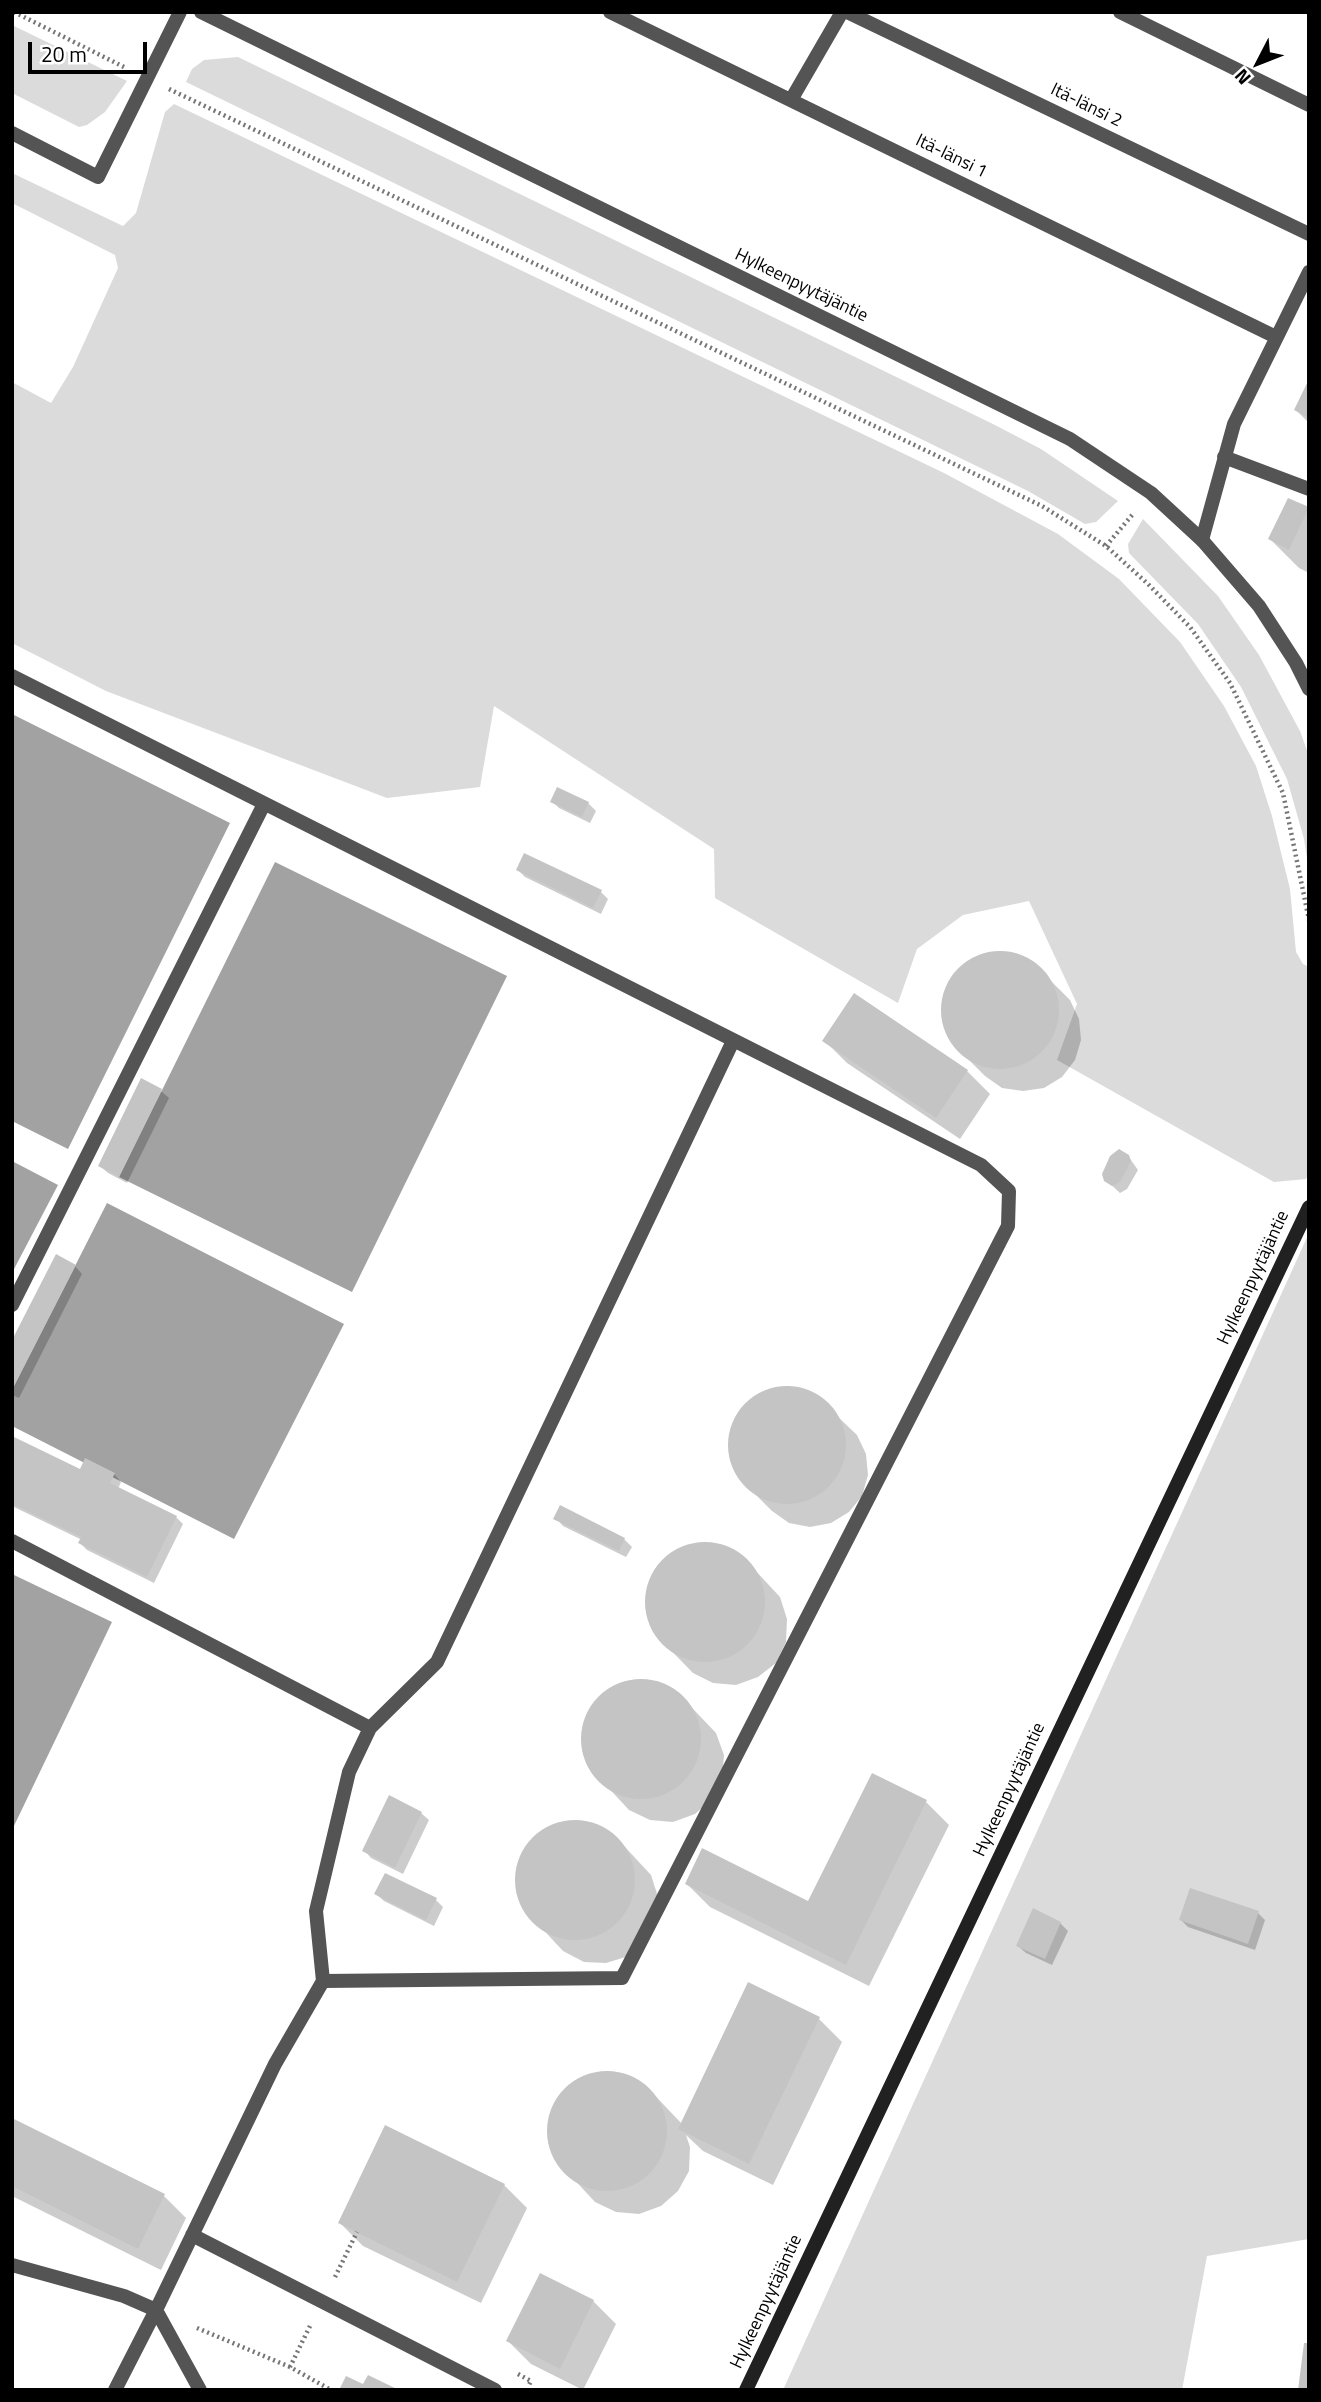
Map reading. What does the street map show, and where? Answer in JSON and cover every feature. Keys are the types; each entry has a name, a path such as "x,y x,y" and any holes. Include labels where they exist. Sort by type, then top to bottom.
{"street":[{"path":"12,133 98,177 180,12"},
{"name":"Hylkeenpyytäjäntie","path":"201,12 1070,439 1151,493 1202,540 1259,606 1296,663 1309,689"},
{"name":"Itä-länsi 1","path":"610,12 1276,337"},
{"path":"791,100 842,12"},
{"name":"Itä-länsi 2","path":"847,12 1309,234"},
{"path":"1120,12 1309,105"},
{"path":"1202,540 1234,424 1309,272"},
{"path":"1224,457 1309,489"},
{"path":"12,676 982,1165 1009,1191 1008,1226 622,1978 323,1981"},
{"path":"12,1305 264,804"},
{"path":"115,2390 275,2064 323,1981 316,1911 349,1772 370,1728 437,1662 733,1041"},
{"name":"Hylkeenpyytäjäntie","path":"746,2390 1309,1207"},
{"path":"12,1541 370,1728"},
{"path":"192,2235 495,2390"},
{"path":"12,2266 124,2296 156,2310 200,2390"}],"path":[{"path":"14,12 148,79 1042,506 1106,546 1190,627 1230,683 1283,793 1309,920"},
{"path":"1106,546 1151,493"},
{"path":"290,2367 323,2301"},
{"path":"156,2310 290,2367 331,2390"}],"shaded area":[{"path":"12,25 127,81 105,112 87,125 79,127 12,93"},
{"path":"238,57 993,424 1041,449 1118,501 1096,522 1085,524 1028,491 186,82 192,69 204,60"},
{"path":"174,104 944,473 1058,534 1119,579 1180,642 1224,706 1256,766 1272,816 1290,889 1296,952 1303,964 1309,967 1309,1172 1306,1179 1274,1182 1057,1060 1077,1004 1029,901 963,915 917,949 898,1003 715,898 714,849 494,706 480,787 387,798 106,691 12,643 12,382 51,403 73,367 118,268 115,255 12,203 12,173 123,226 136,213 165,112"},
{"path":"1143,519 1218,596 1259,655 1300,731 1309,756 1309,871 1304,839 1287,779 1241,687 1198,624 1129,553 1128,544"},
{"path":"12,714 230,823 68,1149 12,1121"},
{"path":"275,862 507,976 352,1292 119,1177"},
{"path":"12,1161 58,1185 12,1273"},
{"path":"107,1203 344,1324 234,1539 12,1426 12,1390"},
{"path":"1309,1233 1309,2239 1207,2256 1182,2390 783,2390"},
{"path":"12,1574 112,1622 12,1830"}],"building":[{"path":"1309,379 1309,418 1294,410"},
{"path":"1288,498 1309,507 1289,550 1268,539"},
{"path":"557,787 589,802 582,817 550,802"},
{"path":"524,853 602,890 593,908 516,870"},
{"path":"1000,951 1033,961 1049,977 1059,1010 1049,1043 1033,1059 1000,1069 967,1059 951,1043 941,1010 951,977 967,961"},
{"path":"854,993 968,1070 936,1118 822,1041"},
{"path":"141,1078 162,1089 119,1177 98,1166"},
{"path":"1119,1149 1129,1155 1131,1161 1120,1182 1112,1186 1104,1181 1102,1174 1110,1156"},
{"path":"56,1254 76,1265 12,1390 12,1340"},
{"path":"787,1386 798,1387 820,1396 836,1412 845,1434 845,1456 836,1478 820,1494 798,1503 787,1504 776,1503 754,1494 738,1478 729,1456 728,1445 729,1434 738,1412 754,1396 776,1387"},
{"path":"12,1436 80,1469 85,1458 115,1473 110,1483 177,1516 147,1577 78,1543 81,1537 12,1504"},
{"path":"560,1505 625,1538 619,1551 553,1519"},
{"path":"705,1542 728,1546 748,1559 761,1579 765,1602 761,1625 748,1645 728,1658 705,1662 682,1658 662,1645 649,1625 645,1602 649,1579 662,1559 682,1546"},
{"path":"641,1679 664,1683 684,1696 697,1716 701,1739 697,1762 684,1782 664,1795 641,1799 618,1795 598,1782 585,1762 581,1739 585,1716 598,1696 618,1683"},
{"path":"872,1773 927,1800 846,1965 685,1884 702,1848 808,1901"},
{"path":"389,1795 422,1812 395,1868 362,1851"},
{"path":"575,1820 598,1824 618,1837 631,1857 635,1880 631,1903 618,1923 598,1936 575,1940 552,1936 532,1923 519,1903 515,1880 519,1857 532,1837 552,1824"},
{"path":"385,1873 437,1898 426,1920 374,1894"},
{"path":"1190,1888 1259,1911 1248,1944 1179,1920"},
{"path":"1033,1908 1061,1922 1045,1959 1016,1946"},
{"path":"748,1982 820,2017 749,2164 678,2129"},
{"path":"607,2071 630,2075 650,2088 663,2108 667,2131 663,2154 650,2174 630,2187 607,2191 584,2187 564,2174 551,2154 547,2131 551,2108 564,2088 584,2075"},
{"path":"12,2118 165,2194 138,2249 12,2186"},
{"path":"385,2125 505,2184 457,2282 338,2223"},
{"path":"540,2273 594,2300 560,2369 506,2341"},
{"path":"1304,2343 1309,2343 1309,2390 1298,2390"},
{"path":"368,2375 399,2390 339,2390 346,2376 363,2384"}]}
